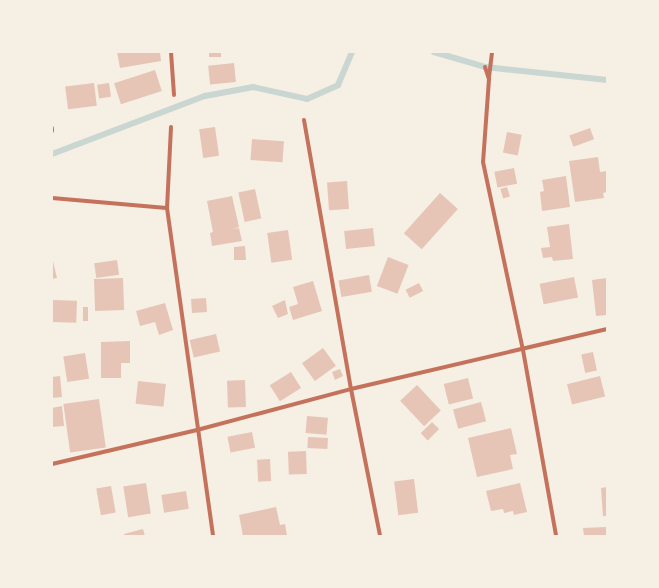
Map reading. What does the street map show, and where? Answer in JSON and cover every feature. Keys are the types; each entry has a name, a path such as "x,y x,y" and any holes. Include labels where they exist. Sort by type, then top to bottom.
{"street":[{"path":"172,52 174,95"},
{"path":"492,52 483,162 523,350 556,536"},
{"path":"485,66 489,79"},
{"path":"304,120 351,389 380,536"},
{"path":"172,127 167,208 197,430 214,536"},
{"path":"52,198 167,208"},
{"path":"52,464 197,430 351,389 523,350 607,329"}],"building":[{"path":"117,52 160,52 161,61 120,68"},
{"path":"209,52 221,52 221,57 209,57"},
{"path":"234,63 236,82 210,85 208,66"},
{"path":"155,70 162,91 121,104 114,83"},
{"path":"94,83 97,106 68,109 65,87"},
{"path":"109,83 111,97 99,99 97,85"},
{"path":"215,127 219,156 203,158 199,129"},
{"path":"590,128 594,139 573,147 569,136"},
{"path":"507,132 522,135 518,155 503,153"},
{"path":"252,139 284,141 282,162 251,160"},
{"path":"598,157 600,172 607,171 607,192 603,193 604,198 575,202 569,161"},
{"path":"514,168 517,184 497,188 494,172"},
{"path":"566,176 570,207 542,211 540,192 544,191 542,180"},
{"path":"347,181 349,209 329,210 327,182"},
{"path":"507,187 510,197 503,199 500,189"},
{"path":"255,189 261,218 245,222 238,193"},
{"path":"440,193 458,209 422,249 404,233"},
{"path":"232,196 239,227 233,229 239,228 242,241 212,246 210,233 213,232 207,201"},
{"path":"569,224 573,259 553,261 552,257 543,258 541,248 550,247 547,227"},
{"path":"373,228 375,246 346,249 344,231"},
{"path":"288,230 292,260 271,263 267,233"},
{"path":"245,246 246,260 234,260 234,247"},
{"path":"52,257 57,278 52,279"},
{"path":"388,257 409,265 397,294 377,286"},
{"path":"117,260 119,275 96,278 94,263"},
{"path":"369,275 372,292 341,297 338,280"},
{"path":"574,277 578,298 544,304 540,284"},
{"path":"123,278 124,310 95,311 94,279"},
{"path":"607,278 607,315 596,316 592,280"},
{"path":"313,281 322,311 293,320 289,307 298,304 293,287"},
{"path":"419,283 423,291 410,298 406,290"},
{"path":"206,298 207,312 192,313 191,299"},
{"path":"52,300 77,301 76,323 52,322"},
{"path":"285,300 288,314 278,318 272,306"},
{"path":"165,303 173,330 159,335 155,322 140,326 136,311"},
{"path":"83,307 88,307 88,321 83,321"},
{"path":"216,334 220,352 194,358 190,340"},
{"path":"130,341 130,363 121,363 121,378 101,378 101,342"},
{"path":"323,348 336,366 315,381 302,363"},
{"path":"593,352 597,371 585,373 581,354"},
{"path":"85,353 89,379 67,382 63,356"},
{"path":"340,369 343,376 335,380 332,372"},
{"path":"291,372 301,388 280,401 270,385"},
{"path":"60,376 62,397 52,398 52,377"},
{"path":"600,376 605,396 572,405 567,384"},
{"path":"468,378 473,398 449,404 444,384"},
{"path":"245,380 246,407 228,408 227,381"},
{"path":"138,381 166,384 163,407 136,404"},
{"path":"417,385 441,411 424,426 400,401"},
{"path":"99,399 106,448 70,453 63,404"},
{"path":"481,402 486,421 458,429 453,410"},
{"path":"62,406 64,426 52,427 52,408"},
{"path":"307,416 328,418 326,435 306,433"},
{"path":"432,422 439,429 428,440 421,433"},
{"path":"511,428 517,454 510,455 513,469 477,477 468,438"},
{"path":"252,432 255,448 231,452 227,437"},
{"path":"308,437 328,438 327,449 307,448"},
{"path":"306,451 307,474 289,475 288,452"},
{"path":"270,459 271,481 258,482 257,460"},
{"path":"414,479 418,513 398,515 394,481"},
{"path":"146,483 151,514 128,517 123,487"},
{"path":"520,483 527,512 514,515 513,511 504,513 503,509 491,511 486,491"},
{"path":"111,486 116,513 101,515 96,489"},
{"path":"607,487 607,516 603,516 601,488"},
{"path":"186,491 189,509 164,513 161,495"},
{"path":"276,507 280,525 285,524 287,536 243,536 239,515"},
{"path":"607,527 607,536 584,536 583,528"},
{"path":"143,529 145,536 124,536 124,534"}],"waterway":[{"path":"52,154 205,96 253,87 307,99 338,85 352,52"},
{"path":"434,52 485,67 607,80"}]}
